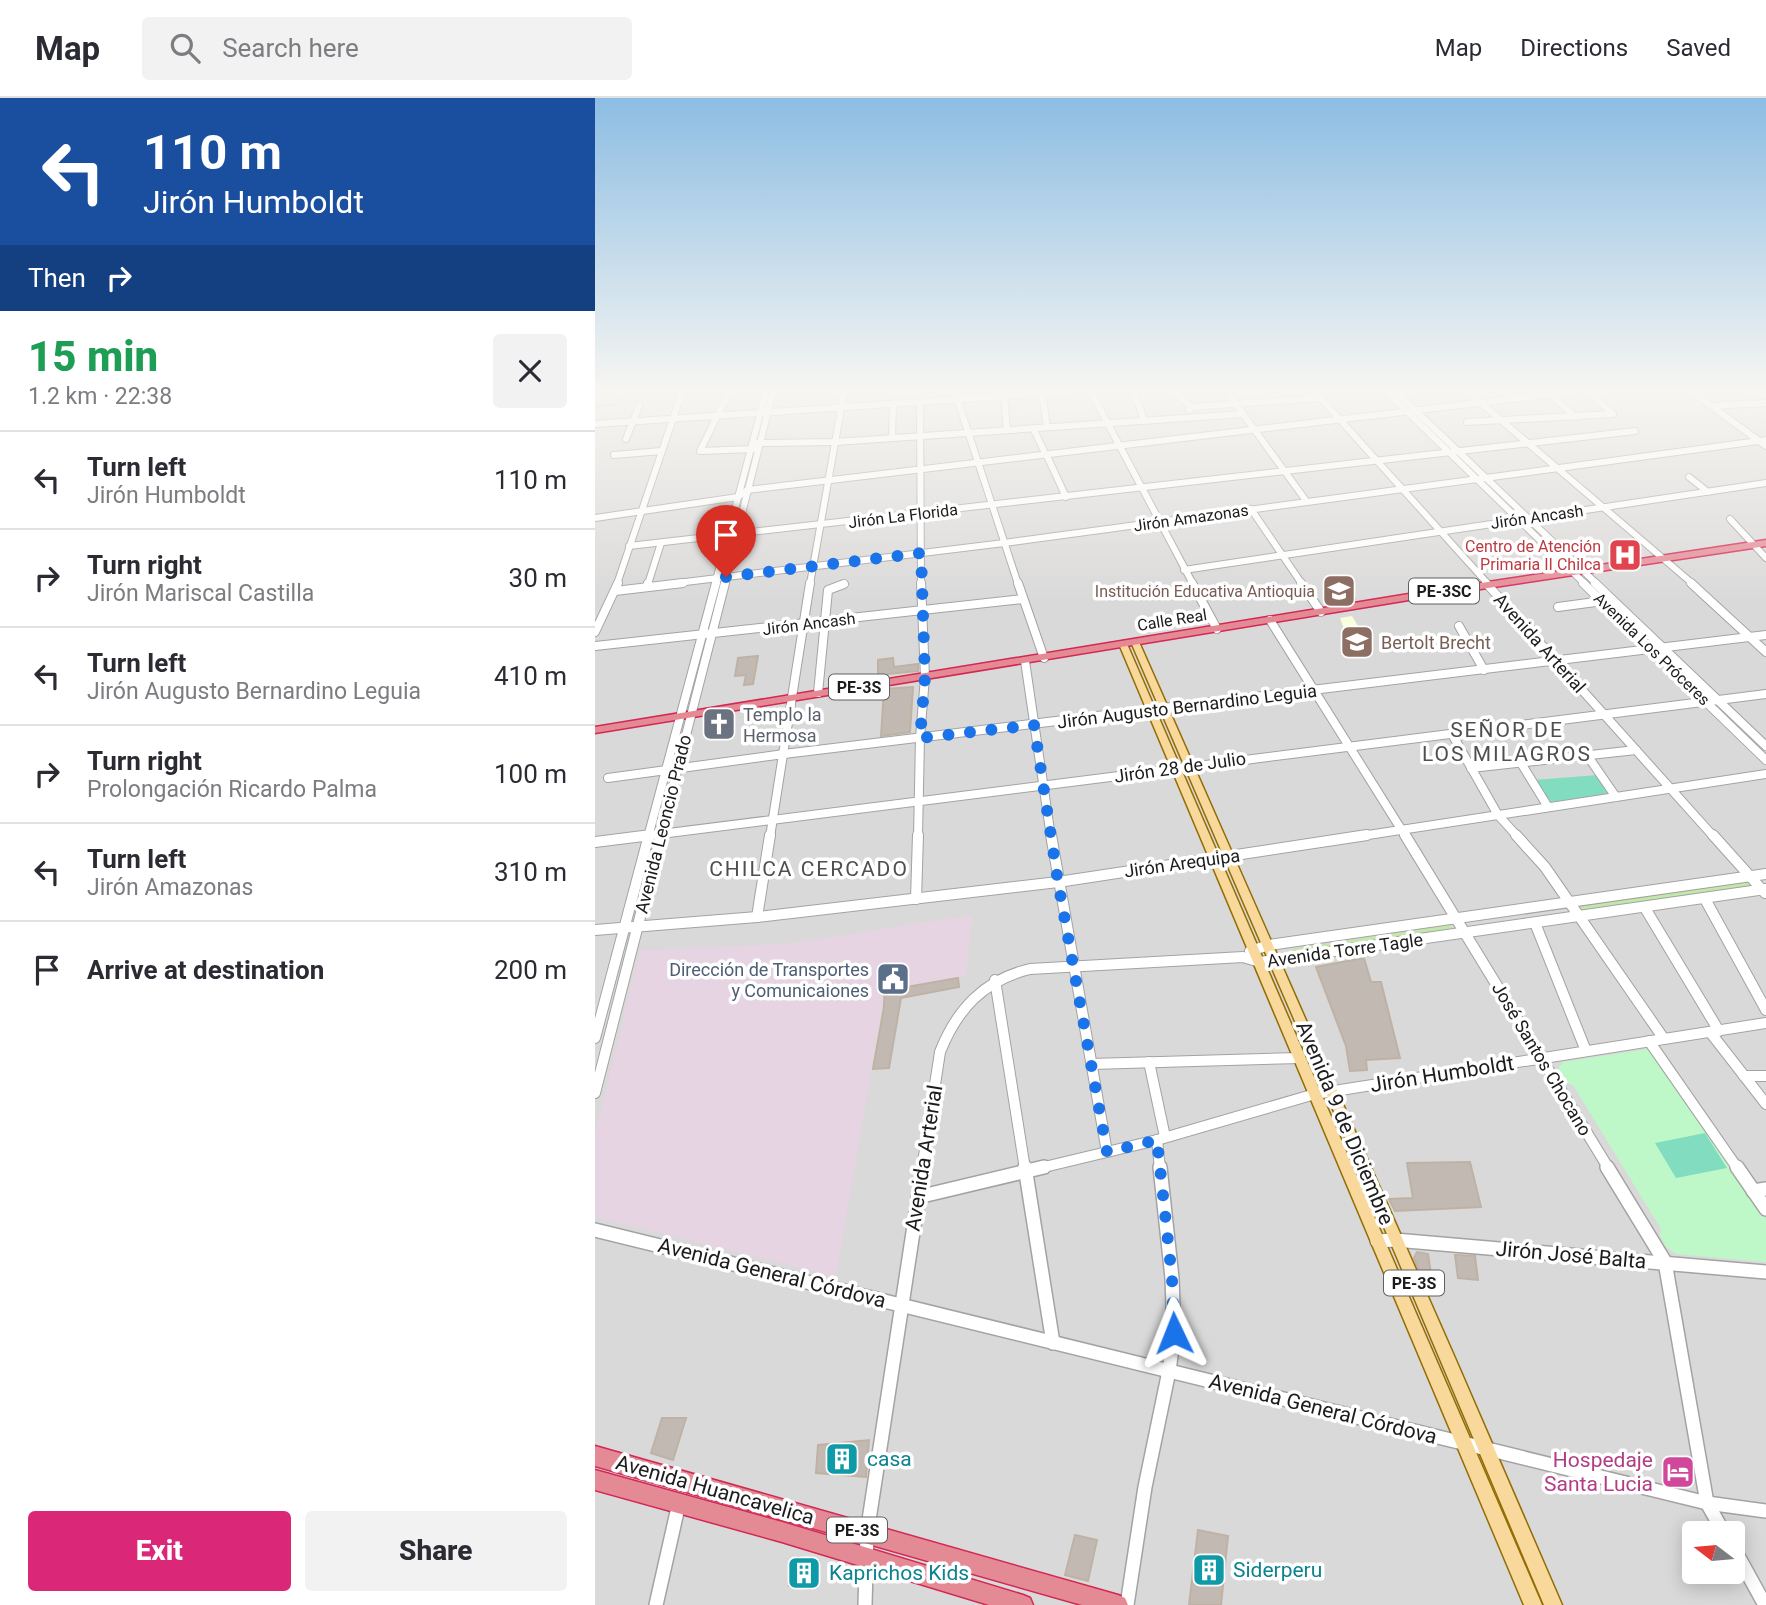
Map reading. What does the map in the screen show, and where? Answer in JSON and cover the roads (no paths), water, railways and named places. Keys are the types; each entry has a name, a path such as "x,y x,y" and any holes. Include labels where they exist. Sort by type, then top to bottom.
{"highway":[{"name":"Calle Real","path":"595,730 1766,541"},
{"name":"Avenida Huancavelica","path":"595,1456 1118,1605"},
{"name":"Avenida Huancavelica","path":"595,1480 1023,1605"}],"main road":[{"name":"Avenida 9 de Diciembre","path":"1135,642 1177,767 1254,948 1268,961 1322,1093 1377,1241 1533,1605"},
{"name":"Avenida 9 de Diciembre","path":"1123,644 1189,765 1269,945 1268,961 1300,1058 1322,1093 1395,1240 1553,1605"}],"street":[{"path":"595,632 615,591 657,462"},
{"name":"Avenida Leoncio Prado","path":"595,1038 665,771 712,635 726,577 732,536 751,462"},
{"path":"757,917 831,462"},
{"path":"916,899 920,738 925,677 921,462"},
{"path":"595,515 640,510 743,491 974,462"},
{"path":"977,462 1044,658"},
{"path":"1049,462 1066,497"},
{"path":"1128,462 1217,629"},
{"path":"1278,462 1307,502"},
{"name":"Jirón La Florida","path":"629,546 1365,462"},
{"name":"Avenida Arterial","path":"1377,462 1765,891"},
{"name":"Avenida Los Próceres","path":"1460,462 1766,760"},
{"name":"Avenida Los Próceres","path":"1470,462 1766,746"},
{"path":"1550,462 1663,557 1766,652"},
{"name":"Jirón Amazonas","path":"615,591 1004,543 1591,462"},
{"path":"1689,477 1707,492"},
{"name":"Jirón Ancash","path":"1184,570 1766,483"},
{"path":"1251,509 1321,612"},
{"path":"1730,519 1766,558"},
{"name":"Avenida Leoncio Prado","path":"595,1093 599,1062 623,985 677,768 702,636 717,578 732,536"},
{"path":"647,586 661,543"},
{"path":"818,693 828,590 844,584"},
{"name":"Jirón Ancash","path":"595,646 1023,599"},
{"path":"1558,607 1603,601"},
{"path":"595,608 607,608"},
{"name":"José Santos Chocano","path":"1270,620 1466,933 1665,1262 1707,1503 1717,1521"},
{"path":"1459,626 1485,670"},
{"name":"Jirón Augusto Bernardino Leguia","path":"608,778 784,754 1314,692 1766,635"},
{"path":"1025,662 1058,882 1107,1152"},
{"name":"Jirón 28 de Julio","path":"595,842 661,831 919,802 1189,765 1766,694"},
{"path":"1452,733 1498,815 1545,867 1664,1039"},
{"path":"1471,768 1636,750"},
{"path":"1587,755 1616,797"},
{"path":"1521,763 1548,807"},
{"name":"Jirón Arequipa","path":"595,930 757,917 1058,882 1766,774"},
{"name":"Avenida Torre Tagle","path":"1243,957 1254,948 1269,945 1766,874"},
{"name":"Avenida Torre Tagle","path":"1243,957 1268,961 1765,891"},
{"path":"1705,900 1766,1010"},
{"path":"1645,908 1715,1031 1766,1104"},
{"path":"1535,923 1586,1051"},
{"name":"Avenida Arterial","path":"865,1605 867,1533 918,1196 944,1041 958,1011 995,980 1030,969 1243,957"},
{"path":"995,980 1053,1343"},
{"path":"608,987 623,985"},
{"name":"Jirón Humboldt","path":"918,1196 1161,1139 1322,1093 1766,1023"},
{"path":"1649,1041 1760,1190 1766,1209"},
{"path":"1091,1064 1300,1058"},
{"path":"1127,1605 1145,1487 1169,1371 1174,1333 1161,1139 1149,1062"},
{"path":"1744,1076 1766,1076"},
{"name":"Avenida General Córdova","path":"595,1230 1707,1503 1766,1510"},
{"name":"Jirón José Balta","path":"1377,1241 1395,1240 1766,1272"},
{"path":"656,1605 679,1503"},
{"path":"1745,1568 1766,1605"}],"place":[{"name":"Centro de Atención Primaria II Chilca","path":"1625,555"},
{"name":"Institución Educativa Antioquia","path":"1339,591"},
{"name":"Bertolt Brecht","path":"1357,642"},
{"name":"Templo la Hermosa","path":"719,724"},
{"name":"Dirección de Transportes y Comunicaiones","path":"893,979"},
{"name":"casa","path":"842,1459"},
{"name":"Hospedaje Santa Lucia","path":"1678,1472"},
{"name":"Siderperu","path":"1209,1570"},
{"name":"Kaprichos Kids","path":"804,1573"}],"district":[{"name":"SEÑOR DE LOS MILAGROS","path":"1507,742"},
{"name":"CHILCA CERCADO","path":"809,869"}]}
